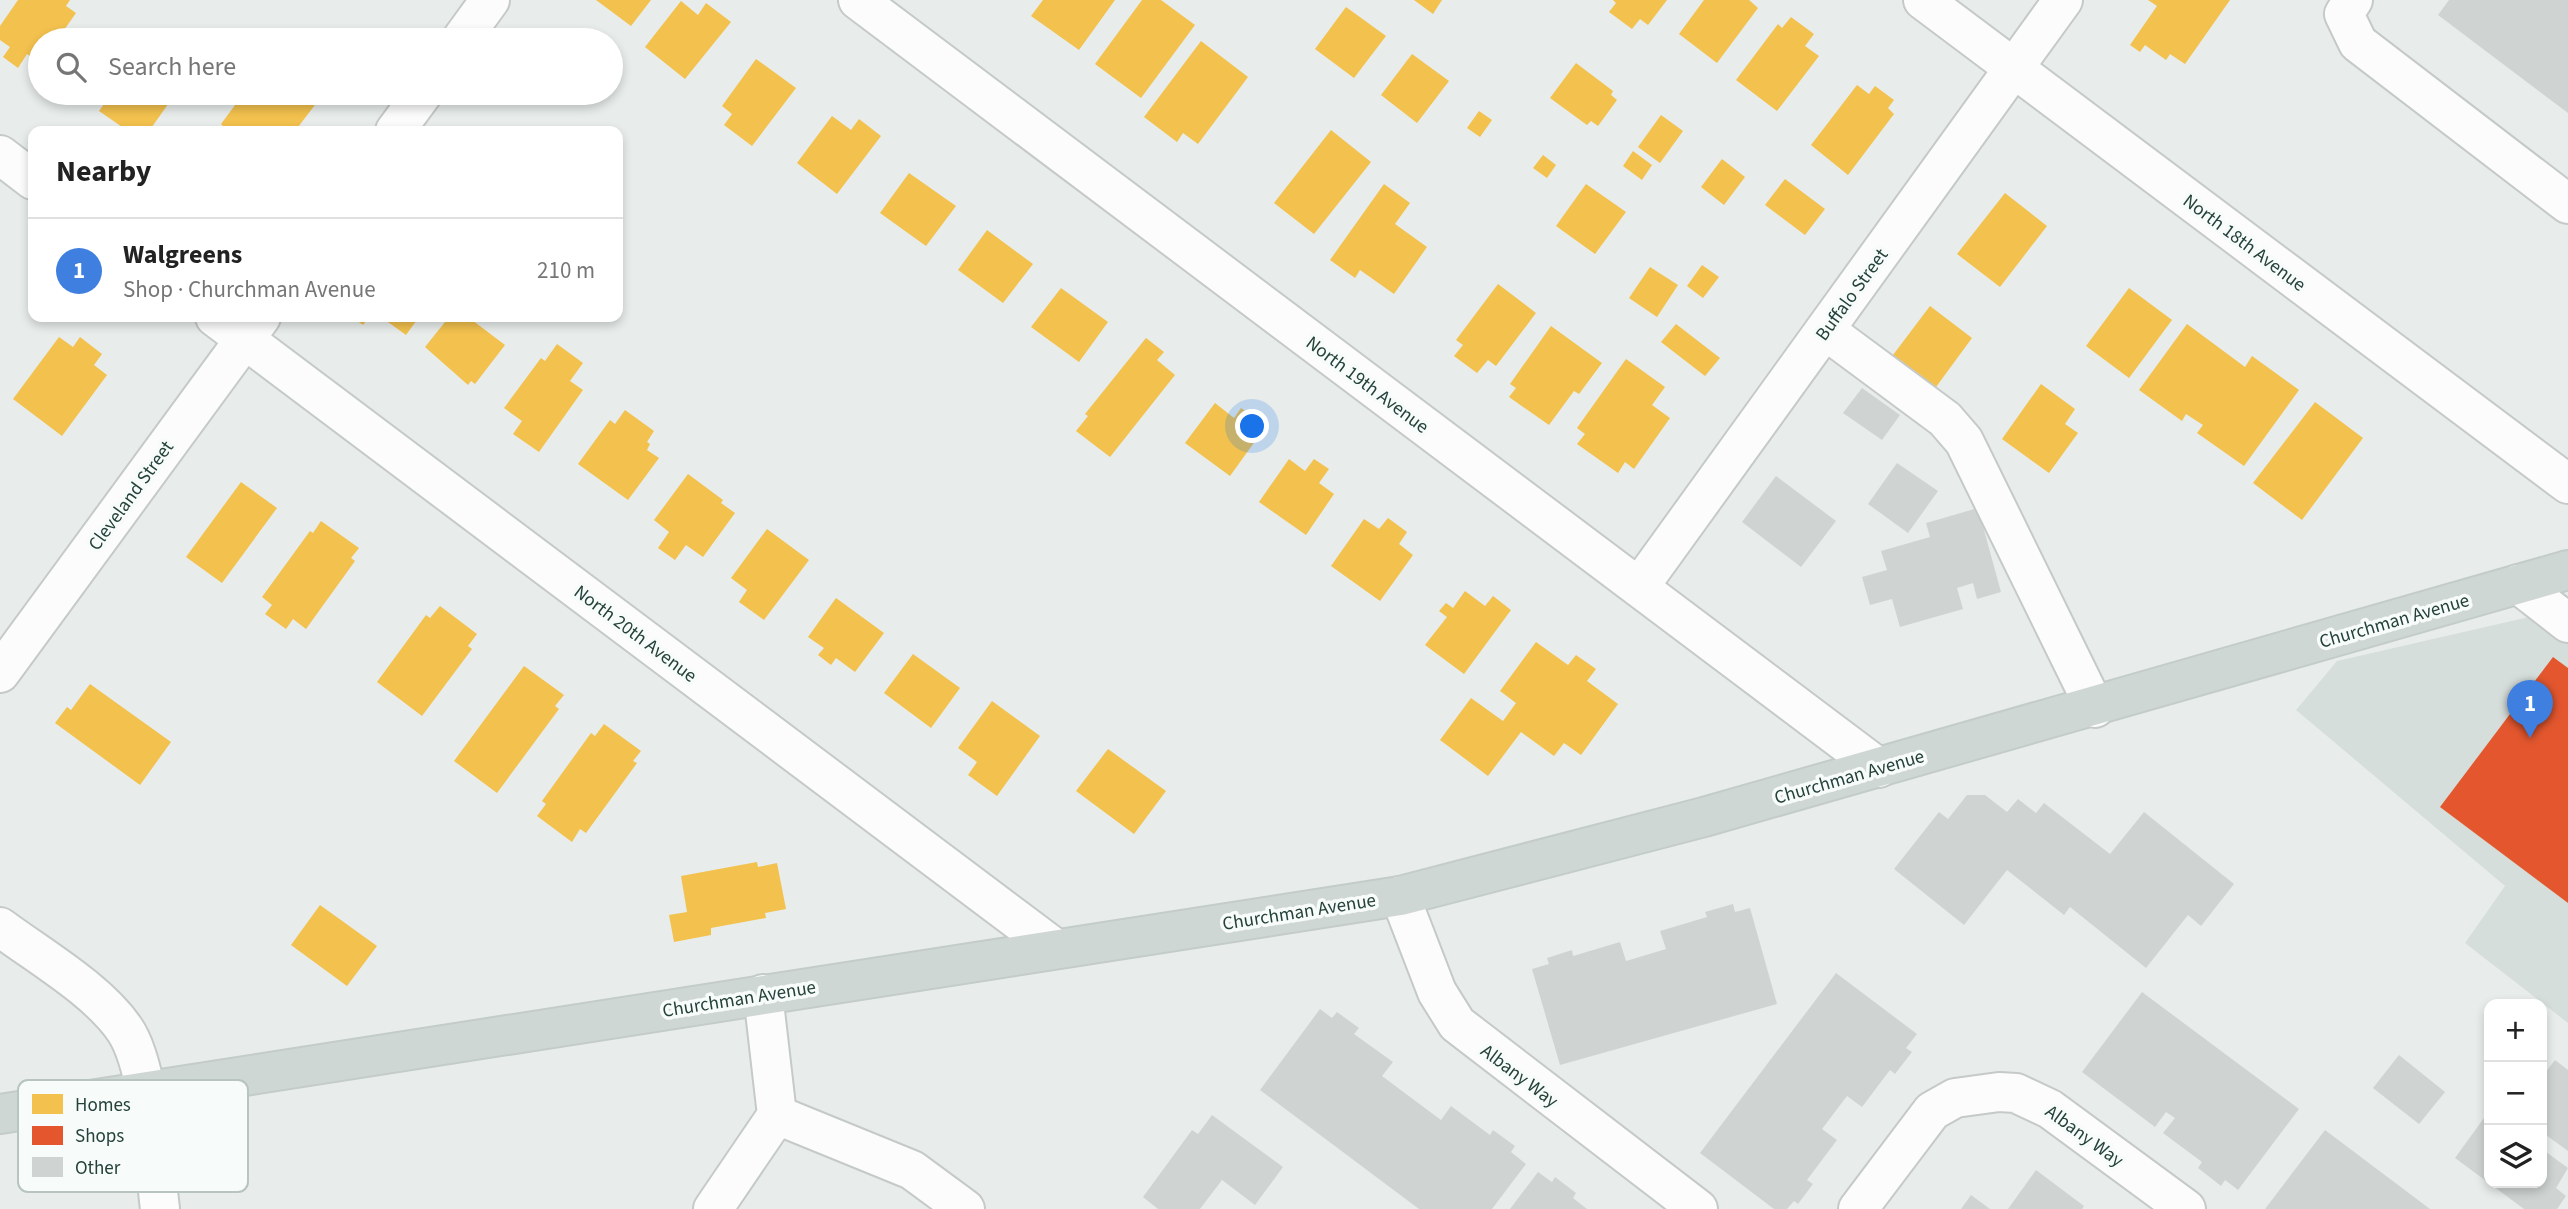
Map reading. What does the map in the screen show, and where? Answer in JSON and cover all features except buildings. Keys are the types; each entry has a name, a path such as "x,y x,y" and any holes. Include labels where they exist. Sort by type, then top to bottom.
{"main road":[{"name":"Churchman Avenue","path":"215,1080 1400,896 2095,708 2568,570"},
{"name":"Churchman Avenue","path":"0,1114 18,1111"}],"street":[{"path":"470,28 490,0"},
{"name":"North 19th Avenue","path":"858,0 1879,768"},
{"name":"North 18th Avenue","path":"1923,0 2568,484"},
{"name":"Buffalo Street","path":"1639,587 2063,0"},
{"path":"2353,0 2344,14 2358,43 2568,204"},
{"path":"399,126 414,105"},
{"path":"0,155 28,176"},
{"name":"Cleveland Street","path":"0,673 240,324"},
{"name":"North 20th Avenue","path":"240,324 1056,948"},
{"path":"1825,330 1945,419 1965,441 2095,708"},
{"path":"2518,584 2568,623"},
{"name":"Albany Way","path":"1400,896 1437,992 1457,1024 1698,1209"},
{"path":"0,928 93,996 125,1029 135,1051 142,1080"},
{"path":"713,1209 777,1115 763,995"},
{"name":"Albany Way","path":"1858,1209 1932,1111 1955,1098 1999,1092 2032,1098 2050,1109 2186,1209"},
{"path":"777,1115 912,1170 964,1209"}],"shaded area":[{"path":"2568,608 2568,1023 2547,1007 2547,999 2537,999 2465,943 2505,886 2296,710 2337,661"}],"place":[{"name":"Walgreens","path":"2530,738"}]}
